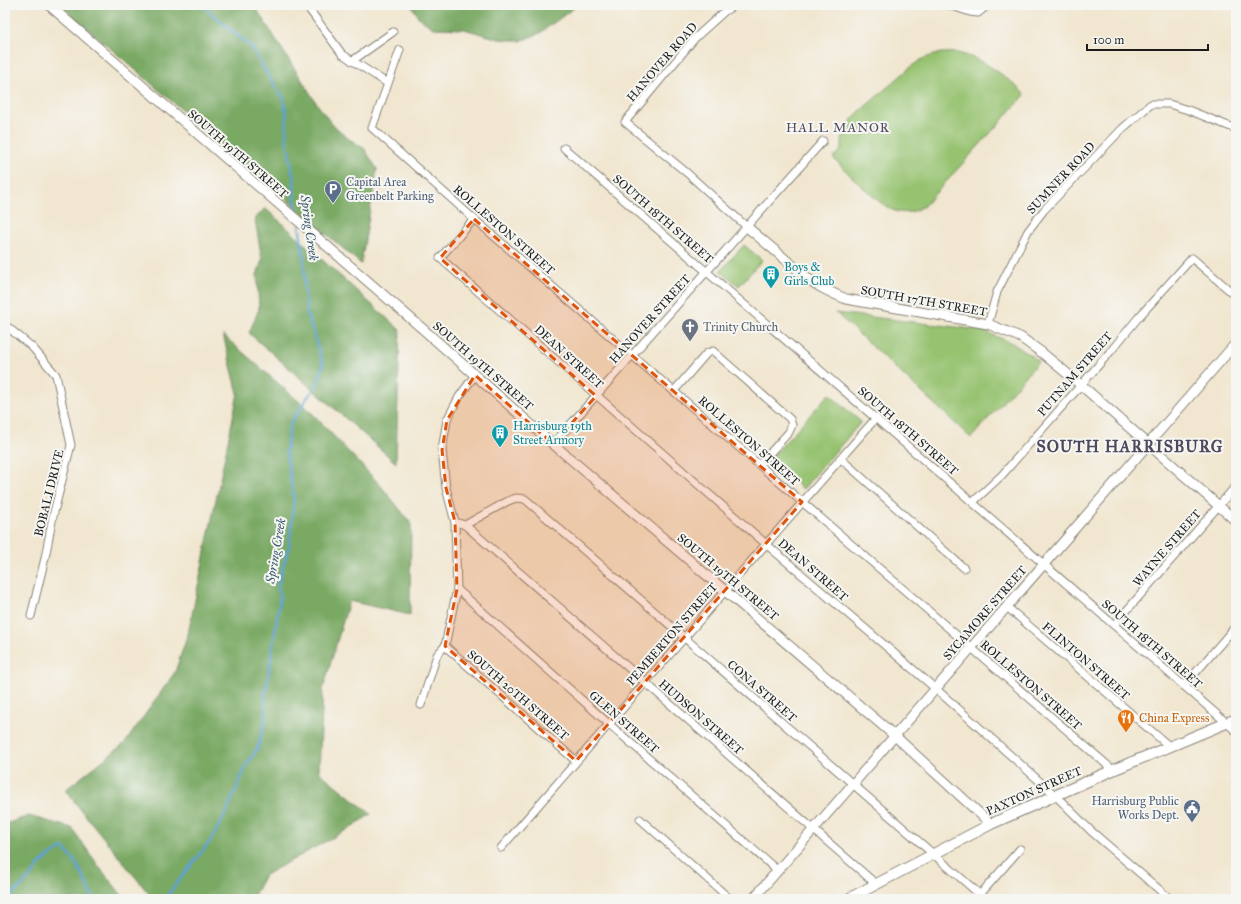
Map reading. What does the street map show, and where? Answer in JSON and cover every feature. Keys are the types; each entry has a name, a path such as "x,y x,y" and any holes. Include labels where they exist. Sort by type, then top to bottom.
{"main road":[{"name":"PAXTON STREET","path":"848,899 991,824 1113,770 1231,721"}],"street":[{"name":"SOUTH 19TH STREET","path":"49,5 553,444 895,736 991,824"},
{"path":"306,5 342,54 388,83 400,50"},
{"name":"HANOVER ROAD","path":"625,122 695,38 725,11 735,5"},
{"path":"949,5 978,13 988,5"},
{"path":"352,61 393,32"},
{"name":"ROLLESTON STREET","path":"388,83 372,128 474,219 760,464 802,502 1113,770"},
{"name":"SUMNER ROAD","path":"988,324 996,292 1028,231 1044,210 1122,129 1151,104 1169,104 1236,129"},
{"name":"SOUTH 17TH STREET","path":"625,122 687,173 746,227 822,289 846,299 988,324 1020,337 1081,385 1236,521"},
{"name":"HANOVER STREET","path":"553,444 823,141"},
{"name":"SOUTH 18TH STREET","path":"564,148 708,271 1184,686 1231,721 1236,731"},
{"name":"DEAN STREET","path":"474,219 440,258 766,544 936,689 1055,795 1091,831 1170,899"},
{"name":"PUTNAM STREET","path":"973,502 1002,475 1192,258 1236,296"},
{"name":"BOBALI DRIVE","path":"5,325 32,347 56,375 72,445 53,516 45,558 30,616"},
{"name":"SYCAMORE STREET","path":"753,899 1236,344"},
{"path":"674,391 708,353 713,352 790,419 792,425 789,432 760,464"},
{"path":"422,705 436,655 445,646 456,589 455,522 446,488 442,450 447,420 459,397 475,375"},
{"name":"PEMBERTON STREET","path":"501,848 876,418"},
{"path":"840,458 964,568"},
{"name":"WAYNE STREET","path":"1114,625 1236,486"},
{"name":"CONA STREET","path":"465,525 508,501 516,498 525,499 933,854 980,898"},
{"name":"HUDSON STREET","path":"455,522 465,525 876,884"},
{"name":"GLEN STREET","path":"456,589 778,871"},
{"name":"FLINTON STREET","path":"1007,607 1170,747"},
{"path":"1184,686 1236,626"},
{"name":"SOUTH 20TH STREET","path":"445,646 576,761"},
{"path":"640,819 730,899"},
{"path":"980,898 1020,849"}],"highlighted area":[{"path":"474,219 802,502 576,761 445,646 457,589 455,522 446,488 442,450 447,420 475,375 553,444 596,396 440,258"}],"green space":[{"path":"60,5 254,5 317,104 331,123 349,139 364,148 377,169 361,264"},
{"path":"411,5 578,5 540,33 521,41 499,39 464,29 433,28 419,18"},
{"path":"942,53 957,53 966,55 985,64 1003,75 1025,95 924,206 910,212 895,211 881,203 833,157 841,149 841,138 847,134 852,119 859,112 913,65 924,58"},
{"path":"265,208 400,330 396,463 249,333 259,309 257,275 262,260 255,219"},
{"path":"744,245 762,260 739,286 720,271"},
{"path":"836,313 981,330 1012,343 1039,361 971,438"},
{"path":"223,335 312,413 381,486 411,523 410,615 349,601 323,689 319,772 371,814 350,828 265,875 252,899 153,899 65,790 125,743 175,672 188,634 238,393"},
{"path":"829,394 861,422 803,489 769,460"},
{"path":"29,816 72,828 100,868 125,899 5,899 5,824"}],"waterway":[{"name":"Spring Creek","path":"202,5 251,47 284,99 287,119 286,137 294,180 294,196 297,217"},
{"name":"Spring Creek","path":"163,899 211,840 226,813 247,764 258,747 266,718 265,697 280,598 278,584 289,546 294,499 286,452 290,424 306,399 317,386 323,365 307,313 304,259 299,225"},
{"name":"Spring Creek","path":"8,899 31,876 40,864 52,854 63,848 78,866 94,899"}],"place":[{"name":"Capital Area Greenbelt Parking","path":"333,204"},
{"name":"Boys & Girls Club","path":"771,289"},
{"name":"Trinity Church","path":"690,342"},
{"name":"Harrisburg 19th Street Armory","path":"500,448"},
{"name":"China Express","path":"1126,733"},
{"name":"Harrisburg Public Works Dept.","path":"1192,823"}],"district":[{"name":"HALL MANOR","path":"838,128"},
{"name":"SOUTH HARRISBURG","path":"1130,446"}]}
